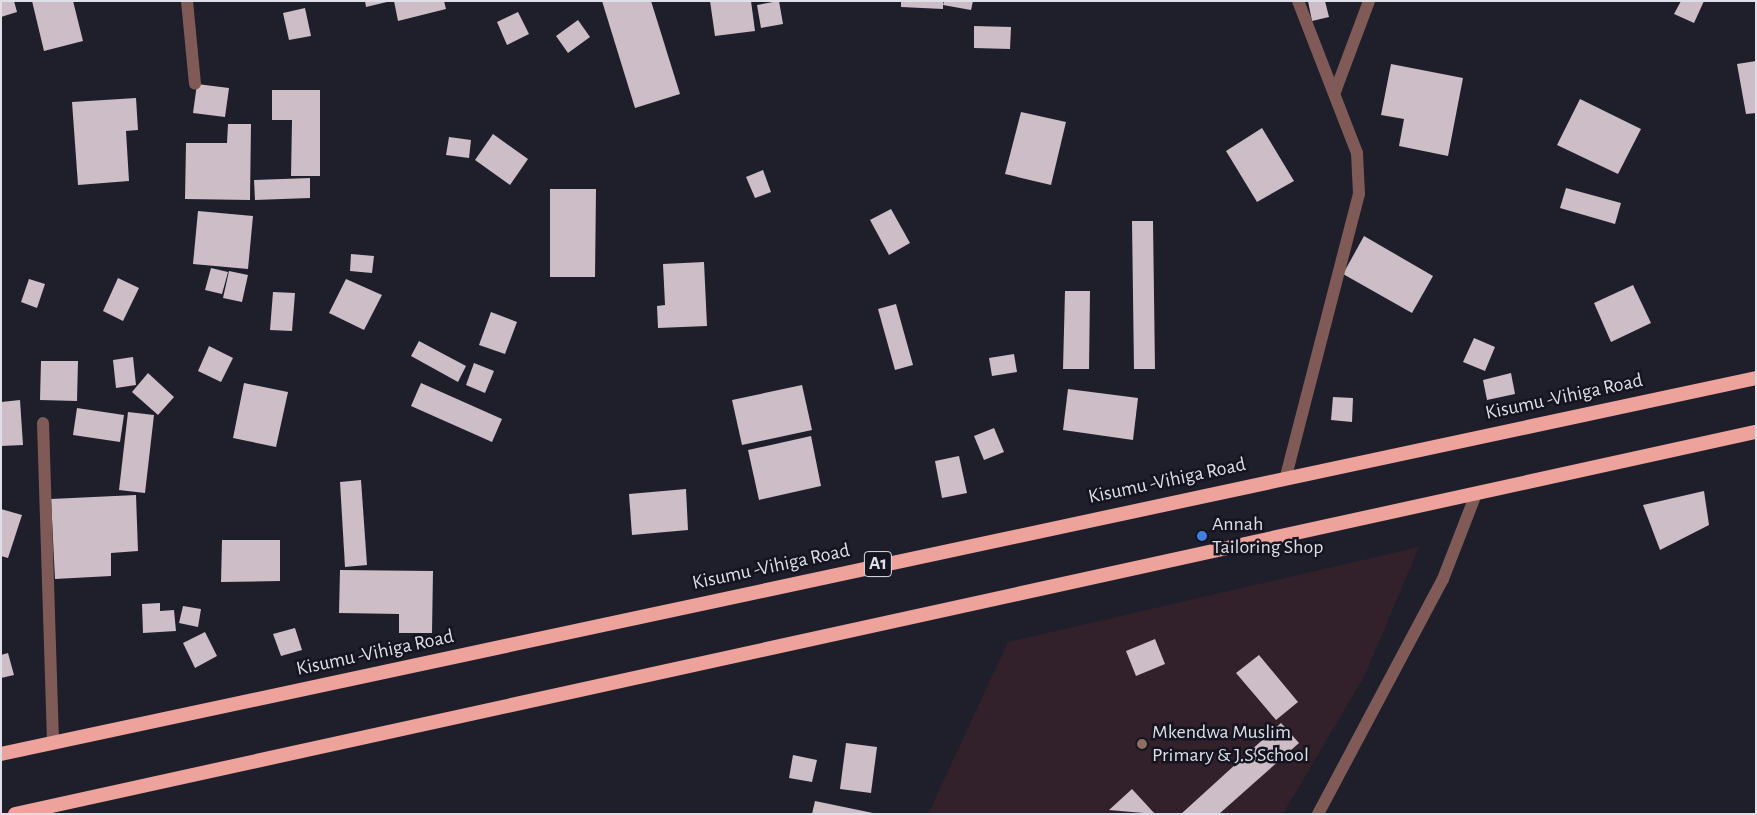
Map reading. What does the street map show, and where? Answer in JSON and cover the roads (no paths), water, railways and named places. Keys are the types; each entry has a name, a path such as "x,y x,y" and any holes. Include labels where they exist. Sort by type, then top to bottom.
{"highway":[{"name":"Kisumu -Vihiga Road","path":"1,754 1286,476 1756,378"},
{"path":"15,814 1756,432"}],"street":[{"path":"187,1 195,84"},
{"path":"1286,476 1359,194 1356,153 1335,92 1311,43 1298,1"},
{"path":"1335,92 1369,1"},
{"path":"44,423 53,743"},
{"path":"1318,814 1443,579 1476,494"}],"place":[{"name":"Annah Tailoring Shop","path":"1202,536"},
{"name":"Mkendwa Muslim Primary & J.S School","path":"1142,744"}]}
